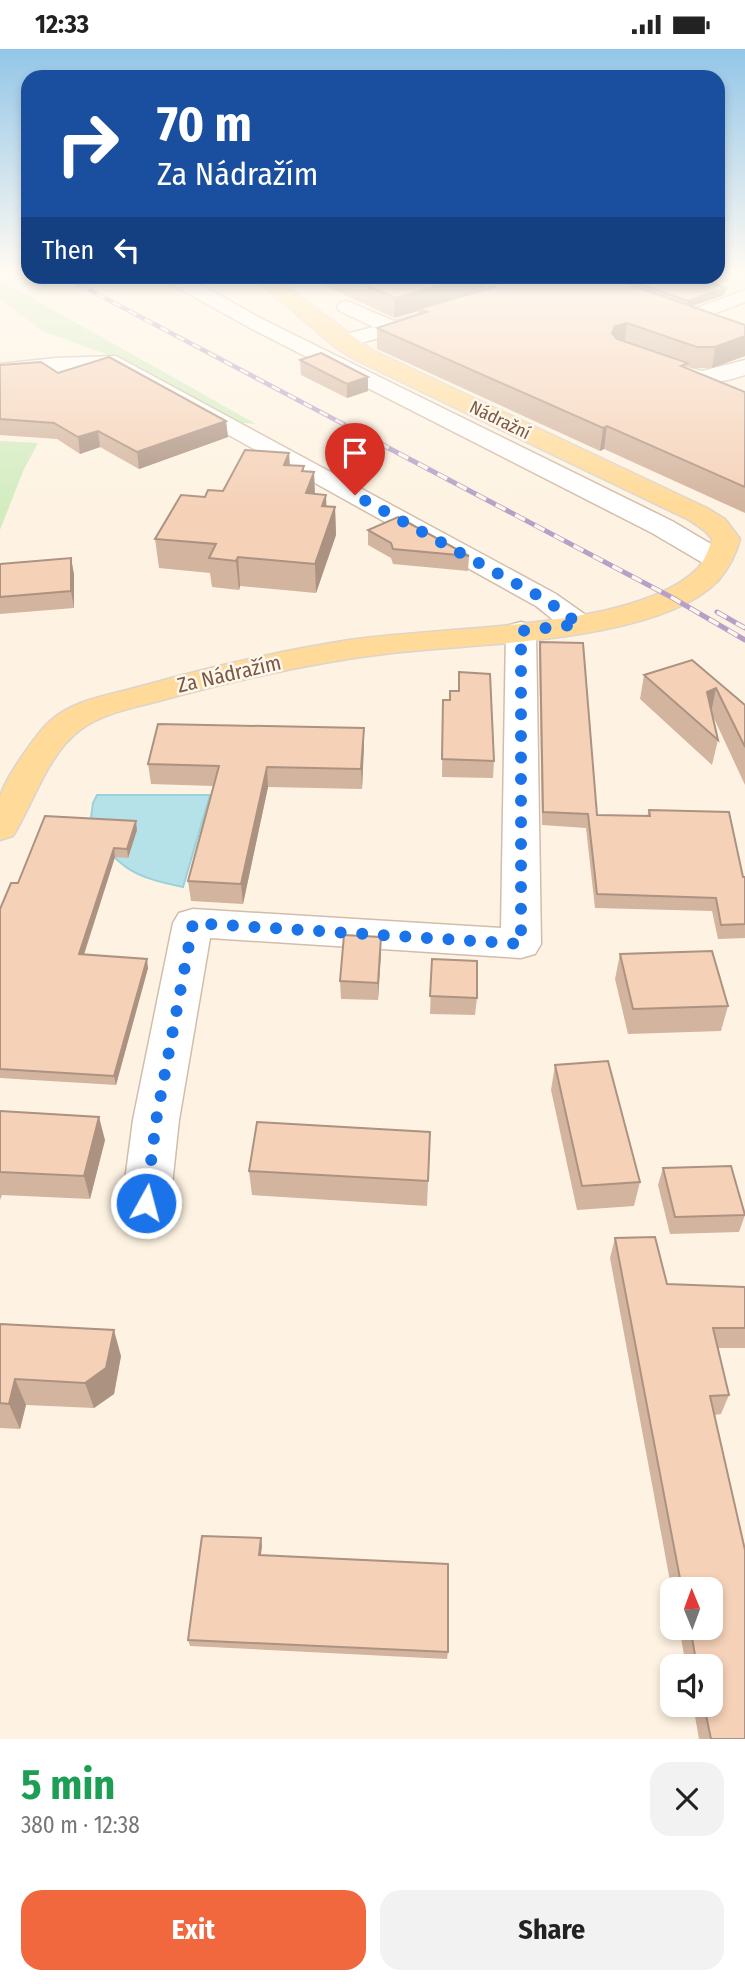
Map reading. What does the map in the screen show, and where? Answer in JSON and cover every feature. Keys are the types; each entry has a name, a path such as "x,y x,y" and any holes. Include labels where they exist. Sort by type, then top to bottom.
{"main road":[{"name":"Nádražní","path":"357,351 698,514 715,525 733,548"},
{"name":"Za Nádražím","path":"0,828 59,730 78,717 102,707 215,675 378,645 579,624 633,612 683,592 707,575 733,548"}],"street":[{"path":"311,351 663,527 733,548"},
{"path":"645,361 690,378 716,379 745,367"},
{"path":"0,371 56,365 116,363 546,600 579,624"},
{"path":"146,1203 156,1121 193,923 521,944 521,631"}],"green space":[{"path":"97,351 126,351 256,424 234,422 125,361"},
{"path":"0,441 38,443 24,469 0,530"}],"water":[{"path":"97,795 210,795 183,887 138,874 109,852 90,825"}],"building":[{"path":"429,351 652,351 688,363 681,366 745,392 745,487 607,426 603,428"},
{"path":"321,353 368,377 347,384 300,360"},
{"path":"109,357 226,421 137,452 98,431 78,437 54,423 0,419 0,365 41,362 58,373"},
{"path":"245,450 289,453 284,465 304,466 302,471 314,472 306,493 326,495 322,506 335,507 315,564 238,557 236,561 209,558 216,544 155,539 181,495 205,497 208,490 223,491"},
{"path":"398,517 469,556 393,549 391,543 368,530"},
{"path":"71,558 71,591 0,597 0,564"},
{"path":"540,642 583,643 597,815 650,816 649,810 729,812 745,877 745,924 721,925 716,898 597,894 588,814 543,812"},
{"path":"692,660 745,705 745,747 716,688 707,692 718,740 644,675"},
{"path":"459,672 490,674 494,761 442,759 443,700 450,700 450,691 459,691"},
{"path":"158,724 364,728 361,769 267,767 241,884 188,881 219,766 148,764"},
{"path":"45,816 136,821 127,849 114,848 79,954 147,959 114,1076 0,1069 0,909 11,883 18,883"},
{"path":"344,935 381,937 378,983 340,981"},
{"path":"712,951 728,1006 633,1009 620,954"},
{"path":"432,959 477,961 477,998 430,996"},
{"path":"608,1061 640,1182 582,1186 555,1065"},
{"path":"0,1111 99,1117 84,1176 0,1172"},
{"path":"257,1122 430,1132 428,1181 249,1171"},
{"path":"731,1166 745,1215 675,1217 663,1168"},
{"path":"655,1237 667,1284 745,1287 745,1328 713,1328 729,1395 710,1396 745,1550 745,1739 711,1739 706,1717 723,1717 723,1654 695,1654 692,1640 723,1640 723,1577 680,1577 615,1238"},
{"path":"0,1324 114,1330 106,1368 85,1383 15,1379 9,1404 0,1403"},
{"path":"202,1536 261,1538 259,1555 448,1564 448,1652 188,1640"}],"railway":[{"path":"205,351 383,445"},
{"path":"379,443 671,597 745,640"},
{"path":"717,612 745,628"}],"route":[{"path":"146,1203 156,1121 193,923 521,944 521,631 579,624 546,600 355,495"}]}
